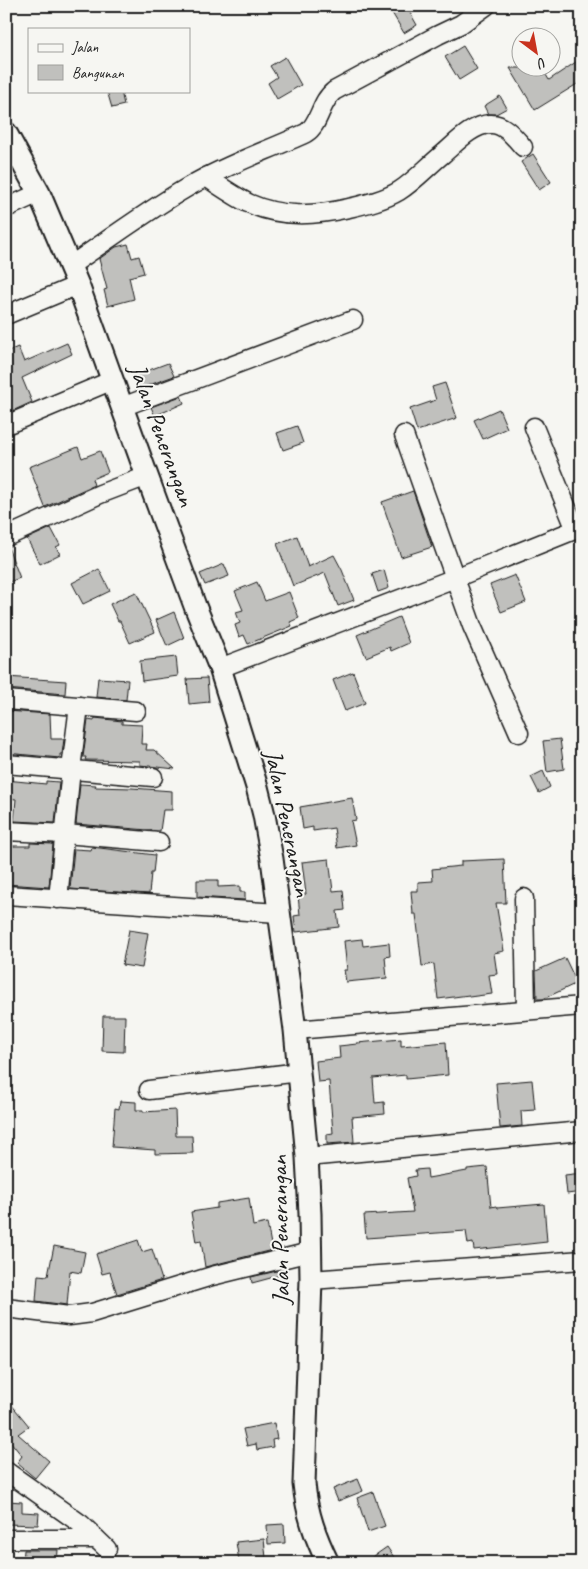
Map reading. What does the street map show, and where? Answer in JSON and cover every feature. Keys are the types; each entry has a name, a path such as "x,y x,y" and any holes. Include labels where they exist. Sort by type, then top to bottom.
{"street":[{"path":"6,315 74,276 136,220 206,177 309,132 326,99 334,91 438,34 461,24 486,6"},
{"path":"206,177 248,203 283,213 317,215 369,203 401,190 427,166 476,127 491,123 501,126 512,134 523,147"},
{"name":"Jalan Penerangan","path":"6,133 39,193 74,276 195,606 220,668 259,796 272,859 296,1030 307,1157 310,1280 304,1484 310,1521 328,1563"},
{"path":"6,208 39,193"},
{"path":"122,407 353,320"},
{"path":"6,425 113,380"},
{"path":"220,668 455,578 579,528 534,427"},
{"path":"404,435 482,652 519,733"},
{"path":"6,537 100,494 147,476"},
{"path":"6,700 136,711"},
{"path":"58,899 78,706"},
{"path":"6,764 152,777"},
{"path":"6,831 159,842"},
{"path":"6,895 279,913"},
{"path":"524,898 526,1010"},
{"path":"296,1030 582,1006"},
{"path":"150,1090 300,1072"},
{"path":"307,1157 582,1131"},
{"path":"6,1308 69,1316 92,1313 212,1276 310,1252"},
{"path":"310,1280 582,1260"},
{"path":"6,1471 81,1524 102,1544 6,1540"}],"building":[{"path":"388,6 406,6 417,25 404,33"},
{"path":"463,46 477,69 459,80 445,57"},
{"path":"285,57 301,85 277,99 268,83 277,77 270,66"},
{"path":"582,58 582,81 535,110 516,78 548,78 549,80 560,78 560,73"},
{"path":"107,92 121,92 124,105 112,108"},
{"path":"500,96 507,108 496,114 488,114 484,106"},
{"path":"533,154 551,182 539,190 521,162"},
{"path":"128,244 132,258 139,256 144,273 129,277 134,299 108,306 104,290 107,289 99,259 116,247"},
{"path":"67,343 72,354 22,378 32,402 8,413 6,409 6,352 18,347 24,362"},
{"path":"168,363 174,376 138,389 133,376"},
{"path":"445,383 457,418 417,431 410,409 436,400 432,387"},
{"path":"181,396 184,403 155,416 151,407"},
{"path":"499,409 507,428 483,439 474,420"},
{"path":"297,426 303,443 283,450 277,433"},
{"path":"78,447 82,458 100,451 108,472 92,479 94,485 45,507 29,467"},
{"path":"413,491 432,547 401,557 382,502"},
{"path":"51,528 60,545 56,547 60,554 40,564 27,539"},
{"path":"297,536 308,567 334,555 354,600 338,606 325,573 293,586 277,544"},
{"path":"6,547 8,547 20,578 6,583"},
{"path":"224,564 229,576 205,585 200,574"},
{"path":"99,569 110,591 83,604 72,583"},
{"path":"384,570 389,588 378,592 372,574"},
{"path":"515,575 526,602 501,612 490,585"},
{"path":"257,582 265,601 289,592 299,618 290,622 292,626 248,644 244,635 239,637 235,625 240,623 236,612 243,610 235,591"},
{"path":"136,592 155,632 130,643 110,604"},
{"path":"174,612 184,638 167,646 156,620"},
{"path":"399,617 409,643 391,651 390,647 366,657 357,635"},
{"path":"176,657 178,676 142,681 140,661"},
{"path":"353,672 365,703 345,711 333,680"},
{"path":"6,677 66,681 65,694 6,689"},
{"path":"98,678 128,680 126,700 96,697"},
{"path":"207,678 209,702 189,704 187,679"},
{"path":"6,711 50,714 51,739 64,739 60,758 6,753"},
{"path":"95,718 122,721 122,724 142,725 141,744 147,744 146,750 154,750 175,769 140,765 140,761 85,760 86,757 83,757 88,720 94,721"},
{"path":"560,739 564,769 547,772 543,741"},
{"path":"543,771 550,787 539,793 531,777"},
{"path":"6,780 46,784 46,781 59,782 55,823 14,821 16,799 6,798"},
{"path":"80,784 96,785 95,787 172,791 172,810 163,810 160,831 76,824"},
{"path":"352,798 356,820 351,821 356,845 337,848 334,828 313,831 313,827 303,829 300,807"},
{"path":"30,843 53,844 49,887 6,884 6,846 30,846"},
{"path":"92,847 155,855 149,894 70,889 74,849 91,850"},
{"path":"329,859 333,891 343,890 345,910 337,911 339,927 296,932 294,916 300,915 298,895 306,894 302,862"},
{"path":"504,859 506,903 496,903 504,951 494,953 497,974 489,975 492,994 438,999 434,964 422,966 416,914 413,914 411,891 418,891 418,882 433,881 432,869 461,866 461,861"},
{"path":"197,880 218,880 218,887 240,886 240,892 245,892 245,900 197,897"},
{"path":"129,930 148,933 142,968 122,965"},
{"path":"362,939 363,946 389,943 390,956 385,957 387,978 346,982 344,970 347,970 344,941"},
{"path":"565,958 577,983 543,999 537,999 536,971"},
{"path":"103,1016 125,1016 124,1052 102,1051"},
{"path":"401,1039 401,1046 446,1042 448,1075 406,1079 406,1075 373,1078 375,1103 384,1102 385,1114 352,1117 354,1142 327,1144 327,1134 333,1133 329,1081 318,1082 316,1061 340,1058 339,1046"},
{"path":"532,1080 535,1110 521,1111 522,1126 500,1128 496,1083"},
{"path":"120,1101 136,1102 136,1110 143,1110 143,1112 175,1110 176,1136 192,1136 193,1153 155,1154 155,1150 112,1147 115,1108 119,1109"},
{"path":"487,1167 491,1207 544,1204 547,1242 474,1250 473,1243 468,1244 466,1231 366,1238 364,1215 413,1212 407,1178 416,1176 415,1170 427,1169 428,1178 467,1171 467,1169"},
{"path":"582,1173 582,1192 567,1194 565,1175"},
{"path":"249,1198 253,1226 267,1223 272,1250 205,1267 201,1241 196,1242 191,1212 217,1208 217,1203"},
{"path":"138,1240 142,1252 152,1249 162,1280 117,1294 110,1272 102,1274 96,1254"},
{"path":"54,1246 85,1252 81,1273 70,1271 67,1305 36,1301 38,1275 48,1276"},
{"path":"277,1271 278,1276 252,1283 251,1277"},
{"path":"6,1398 29,1426 18,1434 49,1461 35,1478 17,1463 22,1456 10,1441 6,1444"},
{"path":"274,1423 277,1439 272,1440 273,1447 257,1450 256,1444 247,1446 243,1429"},
{"path":"358,1479 363,1491 338,1501 333,1489"},
{"path":"373,1492 385,1526 368,1532 357,1498"},
{"path":"8,1501 22,1502 22,1512 39,1513 38,1525 6,1524"},
{"path":"284,1524 285,1543 268,1544 267,1525"},
{"path":"264,1539 266,1558 239,1561 236,1542"},
{"path":"387,1547 398,1563 364,1563"},
{"path":"24,1550 58,1550 57,1563 23,1563"}]}
